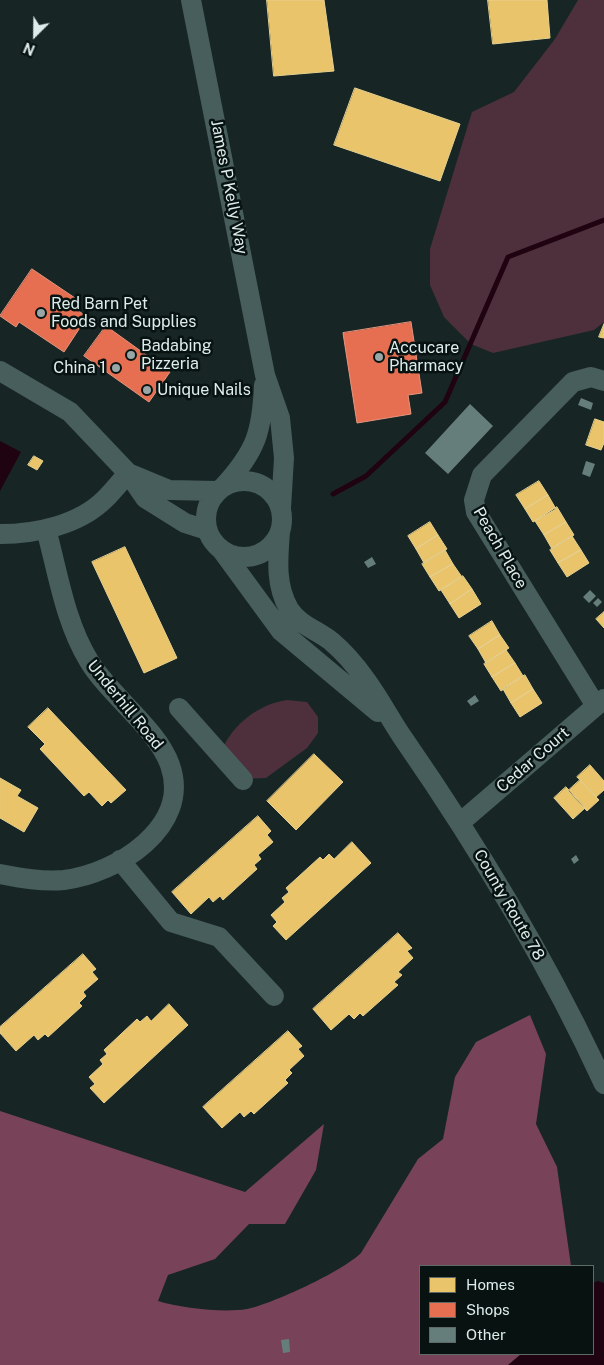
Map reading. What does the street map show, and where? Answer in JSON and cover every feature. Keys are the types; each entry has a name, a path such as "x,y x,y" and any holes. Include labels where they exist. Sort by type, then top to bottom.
{"street":[{"name":"James P Kelly Way","path":"191,0 265,375 280,418 284,458 281,508"},
{"path":"0,371 70,412 128,473 145,498 185,523 207,530"},
{"name":"James P Kelly Way","path":"221,489 249,455 260,431 265,375"},
{"name":"Peach Place","path":"600,702 476,512 474,500 482,474 573,382 591,377 604,381"},
{"path":"128,473 169,490 221,489 246,480 258,483 268,489 281,508 280,532 266,550 255,556 243,557 231,555 220,550 207,530 207,509 221,489"},
{"path":"0,534 46,529 67,523 104,500 128,473"},
{"name":"Underhill Road","path":"0,874 32,880 65,880 98,871 120,860 150,839 167,815 172,797 170,766 163,749 100,677 73,633 46,529"},
{"name":"County Route 78","path":"280,532 278,577 290,610 297,619 331,641 366,679 461,822 522,924 572,1016 604,1084"},
{"name":"County Route 78","path":"220,550 281,631 369,702 401,734"},
{"name":"Cedar Court","path":"461,822 600,702"},
{"path":"179,708 244,780"},
{"path":"120,860 171,922 219,937 274,996"}],"shaded area":[{"path":"578,0 604,0 604,322 594,330 493,353 471,344 444,317 430,285 430,249 472,112 514,92 555,39"},
{"path":"0,441 21,452 0,491"},
{"path":"287,700 307,702 318,717 318,733 307,748 266,778 239,779 222,750 227,741 248,717 267,706"},
{"path":"530,1015 546,1054 536,1124 557,1167 571,1265 419,1265 419,1355 560,1355 558,1365 0,1365 0,1111 245,1192 324,1124 316,1170 285,1224 249,1224 215,1259 168,1275 158,1301 202,1309 247,1309 273,1301 307,1286 339,1269 361,1253 418,1159 443,1139 455,1077 476,1042"},
{"path":"598,1281 604,1283 604,1365 508,1365 520,1355 594,1355 594,1283"}],"building: Homes":[{"path":"267,0 324,0 334,71 274,76"},
{"path":"488,0 547,0 550,38 493,44"},
{"path":"355,88 460,124 440,181 334,145"},
{"path":"604,324 604,338 599,337"},
{"path":"595,419 604,422 604,443 601,450 586,445"},
{"path":"34,456 43,461 37,470 28,465"},
{"path":"539,481 548,495 525,509 516,495"},
{"path":"548,495 556,509 533,522 525,509"},
{"path":"557,507 566,522 544,535 535,521"},
{"path":"430,522 438,535 416,549 408,536"},
{"path":"566,522 574,535 552,549 544,535"},
{"path":"438,535 447,549 424,563 416,549"},
{"path":"572,536 581,550 558,563 550,550"},
{"path":"125,547 177,658 144,673 92,562"},
{"path":"445,550 453,564 430,577 422,564"},
{"path":"581,550 589,563 567,577 558,563"},
{"path":"453,564 462,577 439,591 430,577"},
{"path":"463,576 472,589 450,604 441,590"},
{"path":"472,589 481,604 459,618 450,604"},
{"path":"604,612 604,628 596,619"},
{"path":"492,621 500,635 478,649 469,636"},
{"path":"500,635 509,648 486,663 478,649"},
{"path":"506,650 515,663 492,677 484,664"},
{"path":"515,663 523,676 501,691 492,677"},
{"path":"525,675 533,689 511,703 503,689"},
{"path":"533,689 542,703 520,717 511,703"},
{"path":"48,708 126,790 111,803 108,800 102,806 89,792 84,796 40,749 45,744 28,727"},
{"path":"314,754 343,782 296,830 267,801"},
{"path":"590,765 604,781 604,790 596,797 577,777"},
{"path":"0,778 21,790 17,796 38,808 24,832 0,818"},
{"path":"580,780 599,800 587,811 568,791"},
{"path":"566,787 585,808 573,819 554,798"},
{"path":"258,816 271,831 267,835 273,842 258,855 261,859 254,865 257,869 223,900 220,896 213,902 209,897 191,914 172,892"},
{"path":"352,842 371,863 286,940 273,926 277,922 271,915 285,902 282,898 289,892 286,888 320,857 323,860 329,854 334,859"},
{"path":"398,933 412,948 407,951 413,958 398,972 402,975 394,982 398,985 363,1016 360,1013 354,1019 349,1014 331,1030 313,1009"},
{"path":"83,954 96,969 92,972 98,979 83,992 86,996 79,1003 82,1006 48,1037 45,1034 38,1040 34,1035 16,1051 0,1033 0,1027"},
{"path":"169,1004 188,1025 104,1103 90,1088 95,1084 89,1077 103,1064 100,1060 107,1054 104,1050 137,1019 140,1022 147,1016 151,1021"},
{"path":"288,1031 302,1046 298,1049 304,1056 289,1070 292,1073 285,1080 288,1083 254,1114 251,1111 244,1117 240,1112 222,1128 203,1107"}],"building: Shops":[{"name":"Red Barn Pet Foods and Supplies","path":"32,269 81,302 76,309 87,317 64,352 19,322 16,327 0,316"},
{"path":"411,322 422,393 408,395 411,414 357,423 343,333"},
{"path":"106,326 170,372 149,402 84,356"}],"building: Other":[{"path":"581,398 593,403 591,410 578,405"},
{"path":"470,404 493,426 448,474 425,453"},
{"path":"586,461 595,464 590,477 582,474"},
{"path":"372,557 376,564 368,568 364,562"},
{"path":"590,590 596,596 589,603 583,597"},
{"path":"598,598 602,602 597,607 593,603"},
{"path":"475,695 479,701 471,706 467,701"},
{"path":"576,855 579,860 574,864 571,859"},
{"path":"289,1339 290,1352 283,1353 281,1340"}],"waterway":[{"path":"333,494 366,476 445,402 508,257 604,220"}],"place":[{"name":"Red Barn Pet Foods and Supplies","path":"41,313"},
{"name":"Badabing Pizzeria","path":"131,355"},
{"name":"Accucare Pharmacy","path":"379,357"},
{"name":"China 1","path":"116,368"},
{"name":"Unique Nails","path":"147,390"}]}
